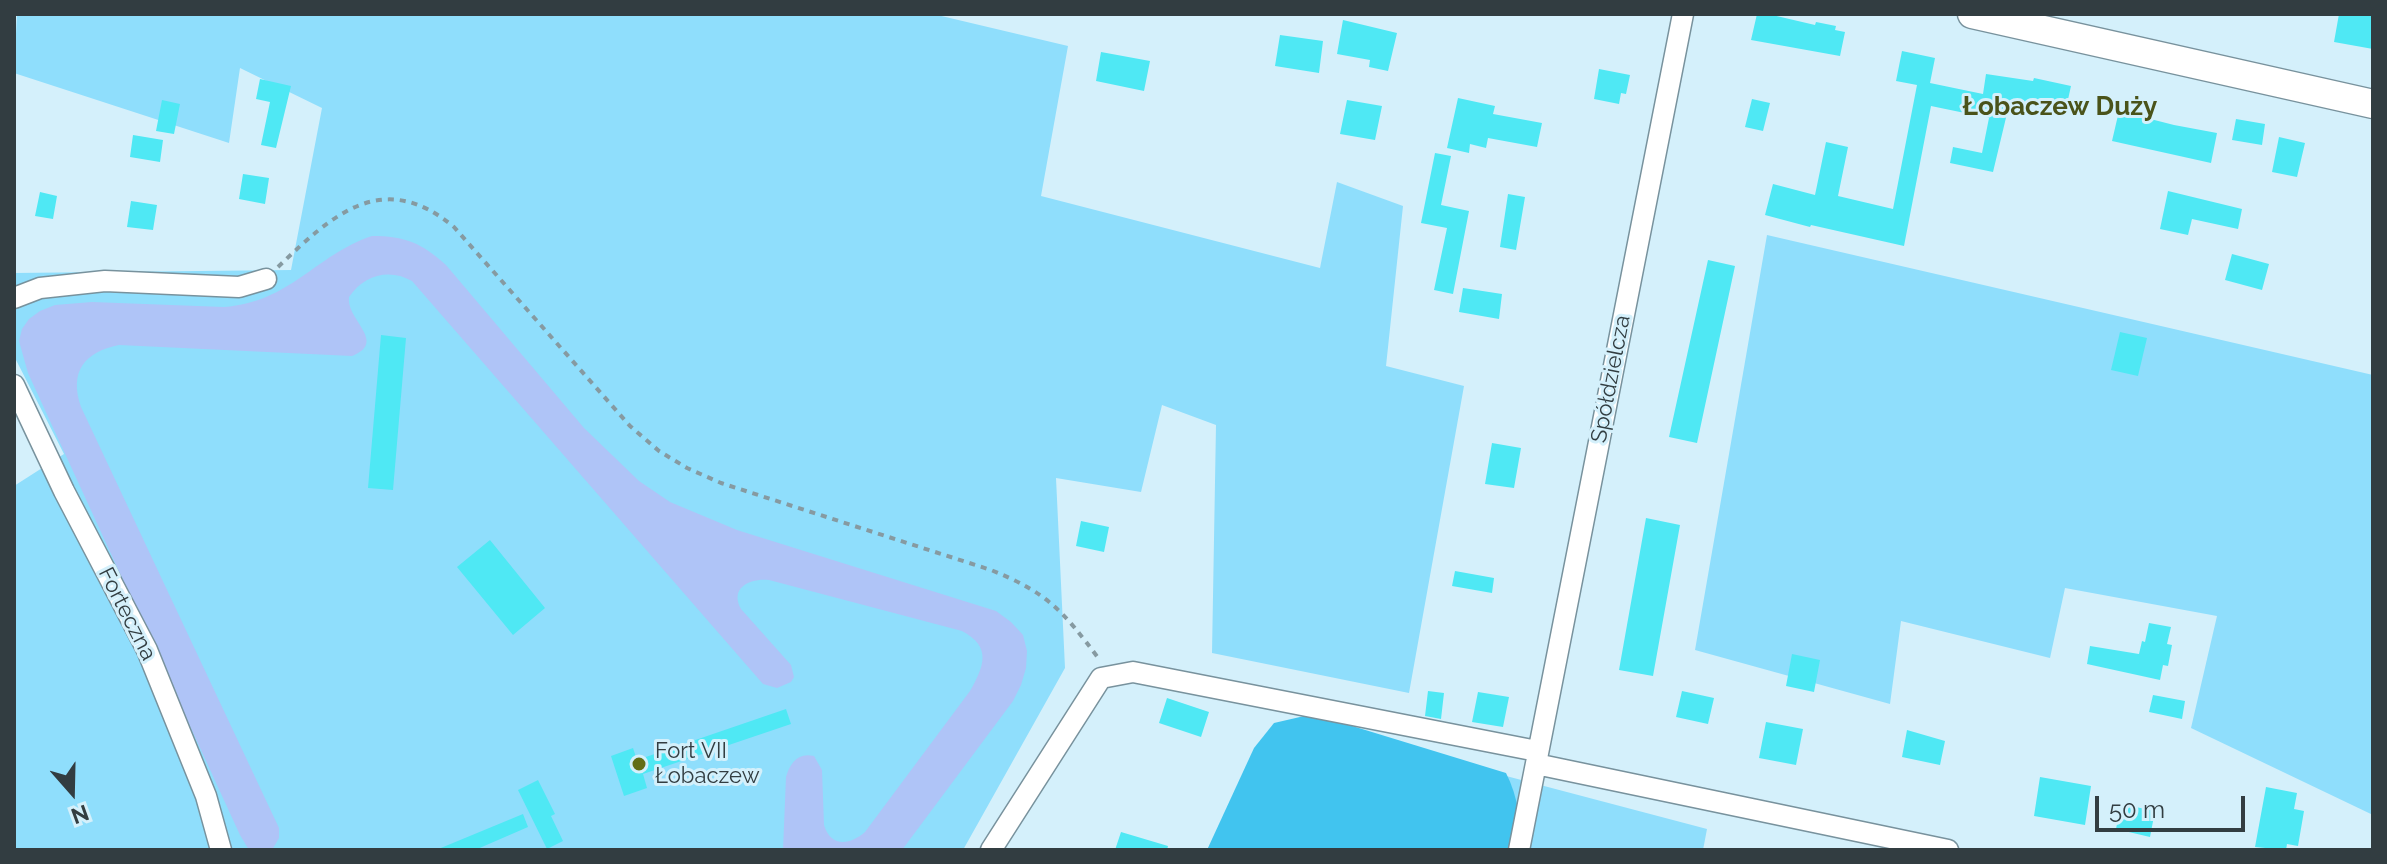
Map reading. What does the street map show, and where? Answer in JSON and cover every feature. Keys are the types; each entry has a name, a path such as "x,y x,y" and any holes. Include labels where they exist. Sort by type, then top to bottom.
{"main road":[{"path":"1972,14 2373,104"}],"street":[{"name":"Spółdzielcza","path":"1519,850 1683,14"},
{"path":"14,298 40,288 105,281 239,287 266,279"},
{"name":"Forteczna","path":"14,385 64,491 147,650 206,796 221,850"},
{"path":"991,850 1101,678 1133,672 1537,753 1948,850"}],"path":[{"path":"266,279 306,240 352,208 398,198 417,203 454,227 604,398 659,451 721,483 1024,583 1069,619 1113,676"}],"shaded area":[{"path":"17,14 933,14 1068,46 1041,196 1320,268 1337,182 1403,206 1386,366 1464,386 1409,693 1212,653 1216,425 1162,405 1141,492 1056,478 1065,668 963,850 14,850 14,486 64,454 14,356 14,273 291,270 322,108 240,68 229,143 14,73"},
{"path":"1767,235 2373,375 2373,815 2191,728 2217,616 2065,588 2050,658 1901,621 1890,704 1695,650"},
{"path":"372,236 412,242 446,265 584,428 639,481 670,502 737,530 996,611 1023,635 1027,651 1026,668 1013,701 902,850 783,850 786,777 792,763 799,757 814,756 822,770 824,825 831,838 847,842 865,832 970,691 982,665 981,650 972,637 962,631 769,580 749,582 738,595 741,609 791,665 794,677 791,682 777,688 763,684 412,281 386,275 362,283 349,297 353,314 366,337 362,350 352,356 119,345 88,358 79,374 77,384 81,407 279,828 279,838 272,850 249,850 28,373 19,341 29,319 55,305 92,302 224,307 247,303 285,287 334,254"},
{"path":"1313,714 1506,773 1518,810 1519,850 1207,850 1254,748 1274,723"},
{"path":"1313,725 1707,829 1703,850 1252,850"}],"building":[{"path":"1757,14 1836,26 1835,30 1845,32 1840,56 1751,40"},
{"path":"2339,14 2373,14 2373,49 2334,42"},
{"path":"1343,20 1397,33 1388,71 1369,67 1370,60 1337,54"},
{"path":"1280,35 1323,41 1319,73 1275,66"},
{"path":"1902,51 1935,58 1930,83 1983,94 1986,74 2033,81 2034,78 2071,86 2065,113 2010,101 1993,172 1950,163 1953,147 1982,153 1989,118 1931,106 1904,246 1765,215 1773,184 1815,195 1826,142 1848,147 1838,196 1893,209 1917,85 1896,81"},
{"path":"1101,52 1150,61 1144,91 1096,81"},
{"path":"1599,69 1630,75 1626,94 1621,93 1619,104 1594,99"},
{"path":"260,79 291,86 276,148 261,145 270,102 256,99"},
{"path":"1458,98 1495,106 1493,114 1542,123 1537,147 1488,138 1486,148 1470,144 1469,153 1447,148"},
{"path":"1752,99 1770,103 1763,131 1745,127"},
{"path":"162,100 180,104 174,134 156,131"},
{"path":"1347,100 1382,106 1375,140 1340,134"},
{"path":"2119,111 2217,133 2211,163 2112,141"},
{"path":"2236,119 2265,124 2262,145 2232,140"},
{"path":"133,135 163,140 160,162 130,157"},
{"path":"2279,137 2305,143 2297,177 2272,172"},
{"path":"1435,153 1451,156 1441,205 1469,211 1453,294 1434,290 1447,228 1421,223"},
{"path":"243,174 269,178 265,204 239,199"},
{"path":"2168,191 2242,209 2238,229 2192,219 2188,235 2160,229"},
{"path":"40,192 57,196 53,219 35,216"},
{"path":"1508,194 1525,197 1516,250 1500,247"},
{"path":"131,201 157,205 153,230 127,227"},
{"path":"2232,254 2269,264 2262,290 2225,280"},
{"path":"1708,260 1735,266 1697,443 1669,437"},
{"path":"1463,288 1502,294 1499,319 1459,312"},
{"path":"2120,332 2147,338 2138,376 2111,370"},
{"path":"381,335 406,338 393,490 368,488"},
{"path":"1492,443 1521,448 1514,488 1485,484"},
{"path":"1646,518 1680,525 1653,676 1619,670"},
{"path":"1081,521 1109,527 1104,552 1076,546"},
{"path":"490,540 545,608 513,635 457,567"},
{"path":"1455,571 1494,578 1492,593 1452,586"},
{"path":"2149,623 2171,627 2167,644 2172,645 2168,666 2163,665 2160,680 2087,664 2090,646 2139,654"},
{"path":"1792,654 1820,660 1814,692 1786,686"},
{"path":"1428,691 1444,693 1441,719 1425,716"},
{"path":"1682,691 1714,698 1708,724 1676,717"},
{"path":"1478,692 1509,697 1503,727 1472,722"},
{"path":"2153,695 2185,701 2182,719 2149,712"},
{"path":"1167,698 1209,712 1201,737 1159,723"},
{"path":"786,709 791,724 643,774 647,788 624,796 611,756 633,748 637,760"},
{"path":"1766,722 1803,729 1796,765 1759,758"},
{"path":"1907,730 1945,741 1940,765 1902,757"},
{"path":"2040,777 2091,786 2085,825 2034,816"},
{"path":"538,780 555,814 551,816 563,841 547,849 518,790"},
{"path":"2266,787 2297,793 2294,809 2304,811 2298,846 2287,844 2286,850 2255,847"},
{"path":"2121,804 2155,811 2150,837 2116,829"},
{"path":"523,814 528,827 475,850 436,850"},
{"path":"1121,832 1168,846 1167,850 1115,850"}],"place":[{"name":"Fort VII Łobaczew","path":"639,764"}],"district":[{"name":"Łobaczew Duży","path":"2060,107"}]}
